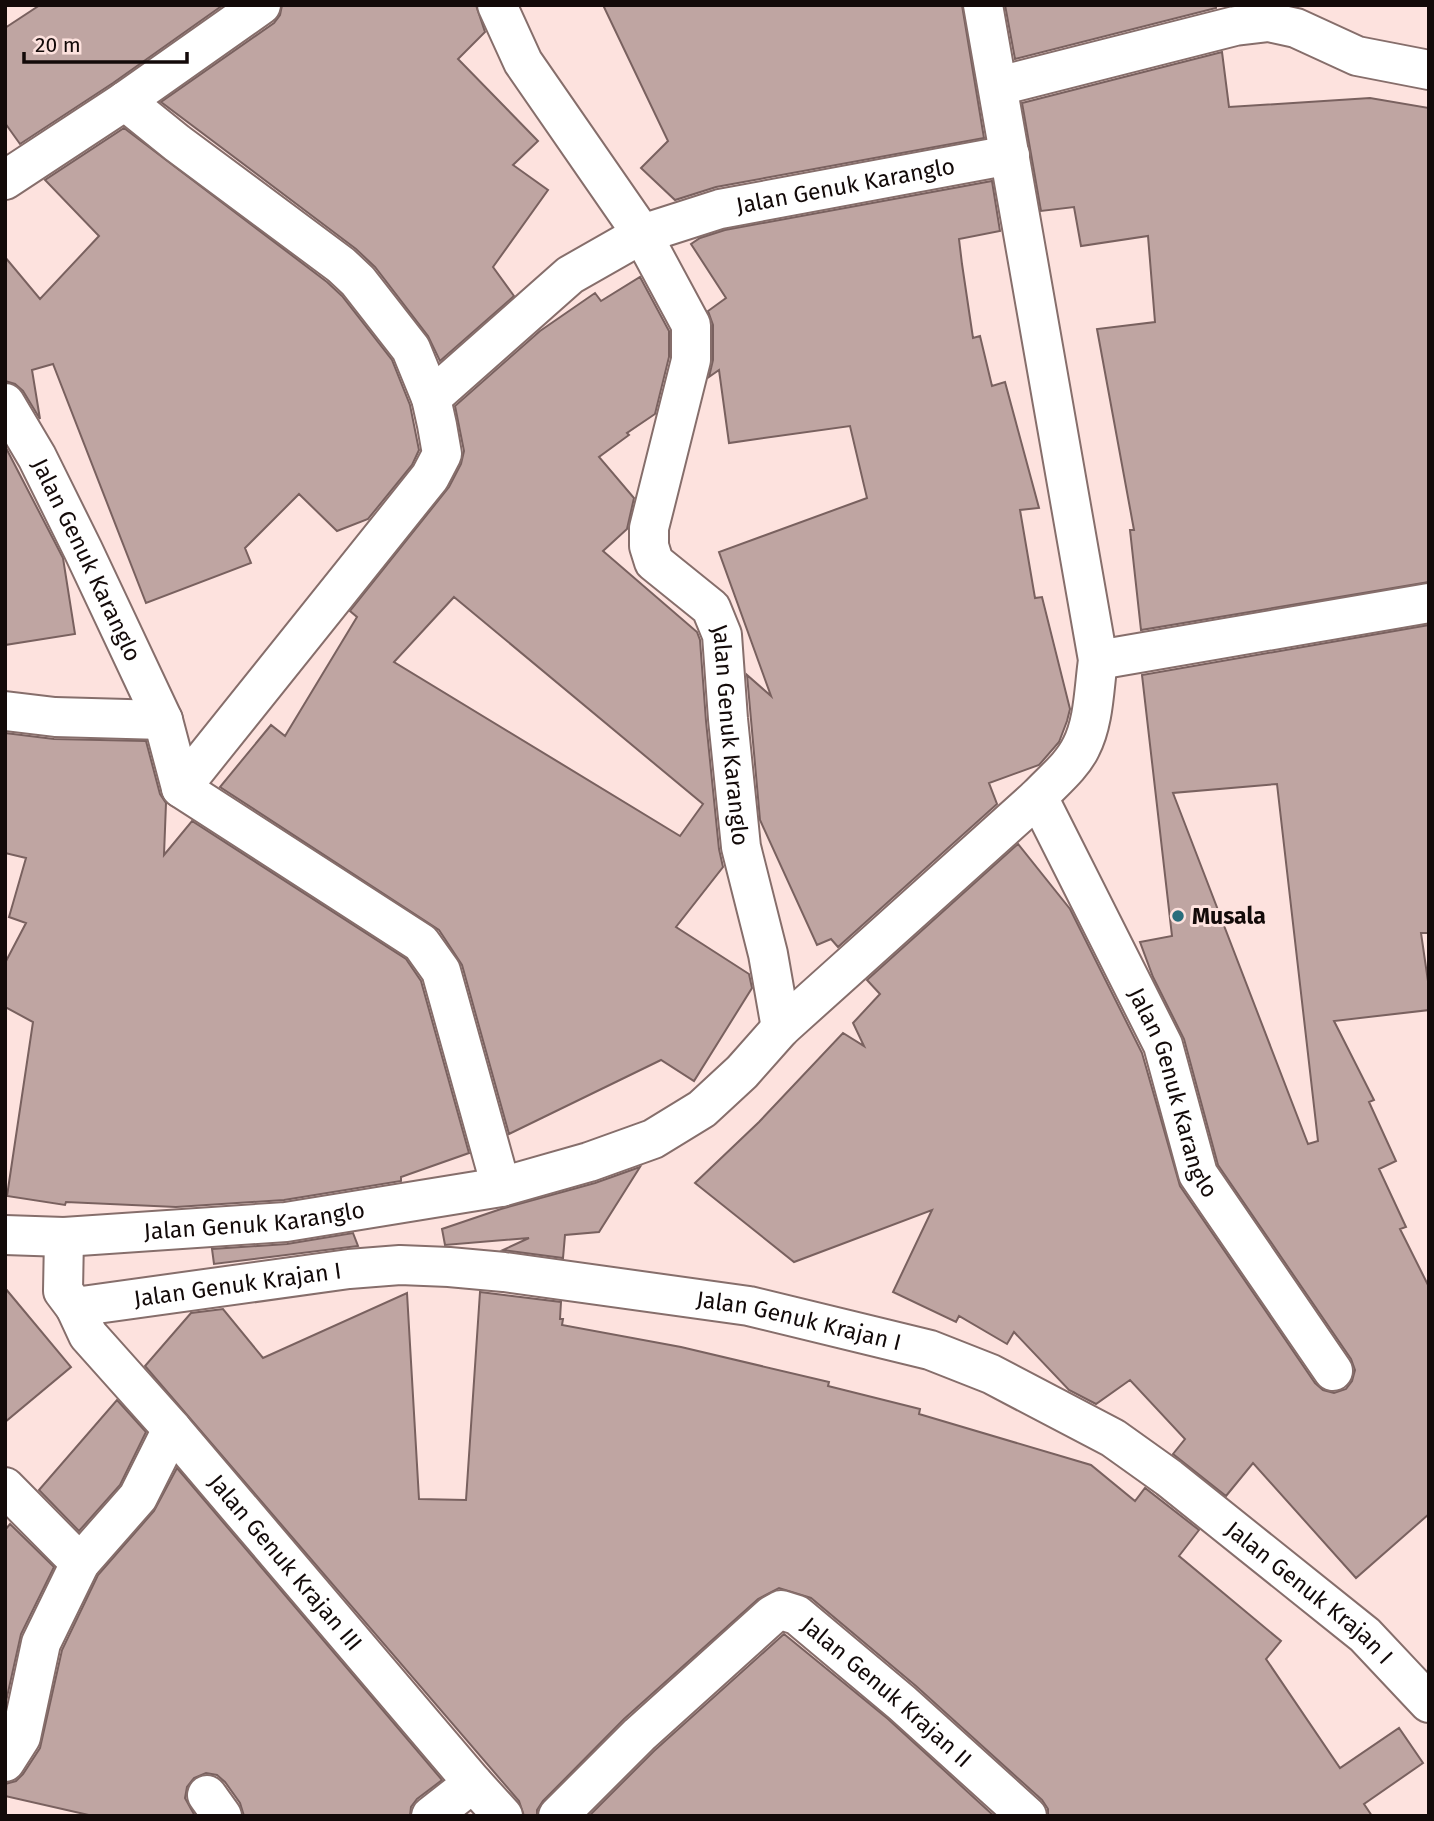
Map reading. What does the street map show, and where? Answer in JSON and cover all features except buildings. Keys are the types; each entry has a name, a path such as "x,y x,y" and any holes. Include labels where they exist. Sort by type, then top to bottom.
{"street":[{"path":"5,180 125,101 261,5"},
{"name":"Jalan Genuk Karanglo","path":"497,5 523,62 642,234 691,325 691,360 649,528 649,546 654,562 711,608 722,635 741,847 768,954 781,1028"},
{"name":"Jalan Genuk Karanglo","path":"5,1235 66,1273 286,1222 501,1188 653,1139 702,1109 742,1072 781,1028 1038,797 1071,762 1087,732 1098,660 983,5"},
{"path":"999,86 1235,26 1269,22 1296,28 1357,56 1429,70"},
{"path":"125,101 341,265 358,281 411,349 431,398 442,454 430,477 181,788 421,943 434,958 441,971 501,1188"},
{"name":"Jalan Genuk Karanglo","path":"431,398 570,275 642,234 720,209 1010,155"},
{"name":"Jalan Genuk Karanglo","path":"5,403 37,457 163,720 181,788"},
{"path":"1098,660 1429,603"},
{"path":"5,711 55,717 163,720"},
{"name":"Jalan Genuk Karanglo","path":"1038,797 1163,1045 1198,1174 1333,1371"},
{"name":"Jalan Genuk Krajan I","path":"66,1273 349,1269 400,1265 449,1267 504,1272 749,1306 930,1350 990,1374 1113,1437 1169,1478 1364,1635 1429,1703"},
{"name":"Jalan Genuk Krajan III","path":"66,1273 88,1335 172,1429 503,1816"},
{"path":"5,1762 20,1737 41,1643 80,1563 138,1497 172,1429"},
{"path":"5,1487 80,1563"},
{"name":"Jalan Genuk Krajan II","path":"558,1816 639,1735 772,1615 781,1610 797,1615 912,1711 1027,1816"},
{"path":"431,1816 473,1783"}],"place":[{"name":"Musala","path":"1178,916"}]}
